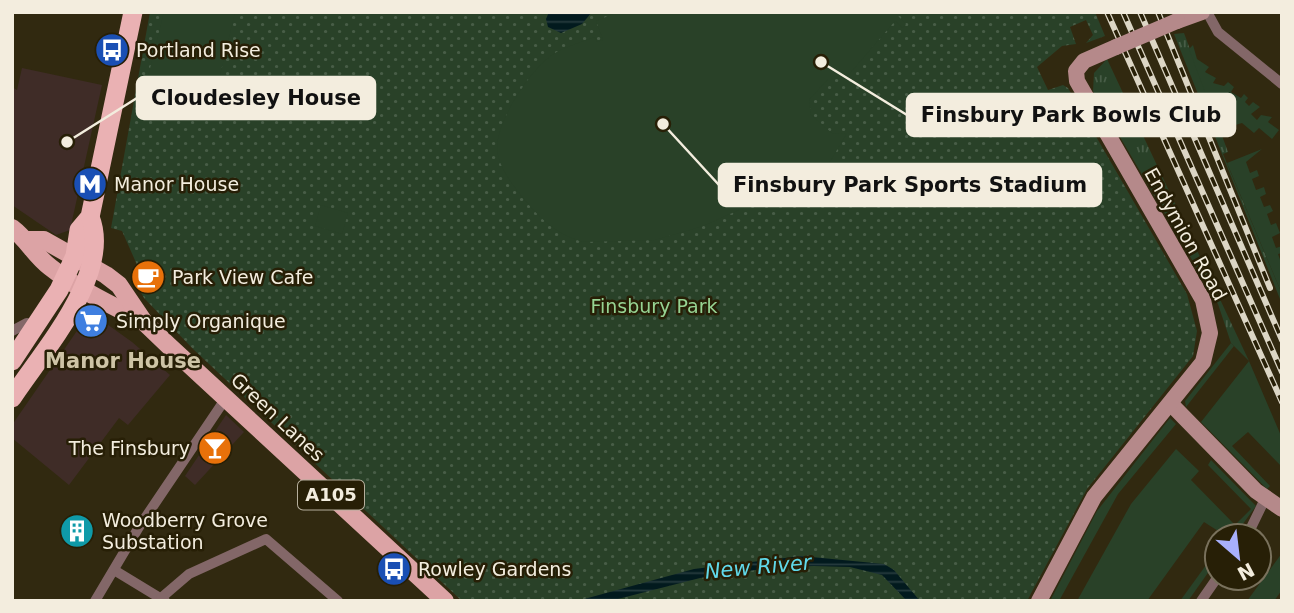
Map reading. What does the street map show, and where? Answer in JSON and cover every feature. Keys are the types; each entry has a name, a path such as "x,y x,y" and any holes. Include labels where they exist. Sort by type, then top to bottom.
{"highway":[{"path":"12,360 65,277 83,261 97,233 90,217 132,12"},
{"path":"12,398 79,298 83,287 83,261"}],"main road":[{"name":"Endymion Road","path":"1039,601 1094,497 1171,404 1208,350 1208,317 1203,300 1082,92 1076,71 1084,61 1202,12"},
{"name":"Green Lanes","path":"12,228 28,240 35,254 65,277 145,321"},
{"name":"Green Lanes","path":"28,240 44,240 119,285 145,321 445,601"},
{"path":"1171,404 1265,499 1282,509"}],"street":[{"path":"1208,12 1218,32 1282,84"},
{"path":"12,331 27,323 34,327"},
{"path":"95,601 226,398"},
{"path":"1256,522 1265,499"},
{"path":"114,569 163,599 189,574 266,539 338,601"}],"shaded area":[{"path":"22,68 102,85 70,230 56,235 12,205 12,87 17,90"},
{"path":"90,312 132,342 170,375 128,425 119,418 69,485 12,438 12,425"},
{"name":"The Finsbury","path":"226,415 244,432 195,485 185,476"}],"green space":[{"name":"Finsbury Park","path":"150,12 1095,12 1105,36 1086,43 1093,35 1086,20 1070,27 1076,44 1062,46 1037,67 1048,90 1063,85 1068,88 1187,294 1197,331 1193,356 1087,489 1027,601 462,601 193,349 144,298 134,280 138,267 122,231 111,228"},
{"path":"164,12 235,12 210,117 142,101"},
{"path":"618,12 894,12 906,24 903,28 895,21 845,79 828,79 809,100 811,115 833,134 847,133 824,172 703,226 655,240 584,242 558,231 530,206 506,175 497,147 509,109 536,70 564,48 595,37 597,42 603,40 596,21"},
{"path":"1184,33 1228,152 1223,154 1282,294 1282,304 1174,34"},
{"path":"1193,45 1197,59 1209,67 1205,72 1216,78 1213,83 1224,86 1228,82 1234,87 1231,92 1241,98 1244,94 1248,98 1245,102 1249,106 1253,102 1260,107 1251,114 1257,120 1261,115 1272,117 1268,122 1279,130 1272,139 1259,128 1254,133 1242,123 1219,130 1189,49"},
{"path":"1107,59 1249,361 1231,343 1218,304 1093,91 1094,73"},
{"path":"1262,149 1246,162 1250,173 1257,170 1259,176 1252,179 1256,190 1264,187 1266,194 1260,197 1264,207 1270,205 1273,211 1267,214 1271,225 1276,223 1280,233 1272,237 1276,248 1282,246 1282,253 1278,254 1282,265 1282,294 1227,163"},
{"path":"321,205 348,213 342,234 315,226"},
{"path":"1231,343 1234,346 1186,407 1185,401"},
{"path":"1249,361 1282,438 1282,467 1248,432 1232,446 1270,486 1267,489 1201,422"},
{"path":"1170,418 1176,424 1118,494 1059,601 1050,601 1097,511"},
{"path":"1176,449 1199,471 1191,480 1232,522 1203,522 1147,601 1077,601 1131,504"},
{"path":"1211,460 1256,506 1244,522 1238,522 1251,509 1208,465"},
{"path":"1282,553 1282,590 1274,601 1247,601 1254,592 1273,592 1273,565"},
{"path":"1203,569 1203,580 1188,601 1180,601"}],"water":[{"path":"549,12 592,12 582,24 561,33 548,27 546,19"},
{"name":"New River","path":"801,556 884,564 894,570 920,601 907,601 882,575 850,567 814,566 776,567 700,578 610,601 577,601 694,569"}],"railway":[{"path":"1107,12 1282,402"},
{"path":"1123,12 1282,372"},
{"path":"1140,12 1282,340"},
{"path":"1158,12 1270,288"}],"place":[{"name":"Portland Rise","path":"112,50"},
{"name":"Finsbury Park Bowls Club","path":"821,62"},
{"name":"Finsbury Park Sports Stadium","path":"663,124"},
{"name":"Cloudesley House","path":"67,142"},
{"name":"Manor House","path":"90,184"},
{"name":"Park View Cafe","path":"148,277"},
{"name":"Simply Organique","path":"91,321"},
{"name":"The Finsbury","path":"215,448"},
{"name":"Woodberry Grove Substation","path":"77,531"},
{"name":"Rowley Gardens","path":"394,569"}],"district":[{"name":"Manor House","path":"123,361"}]}
